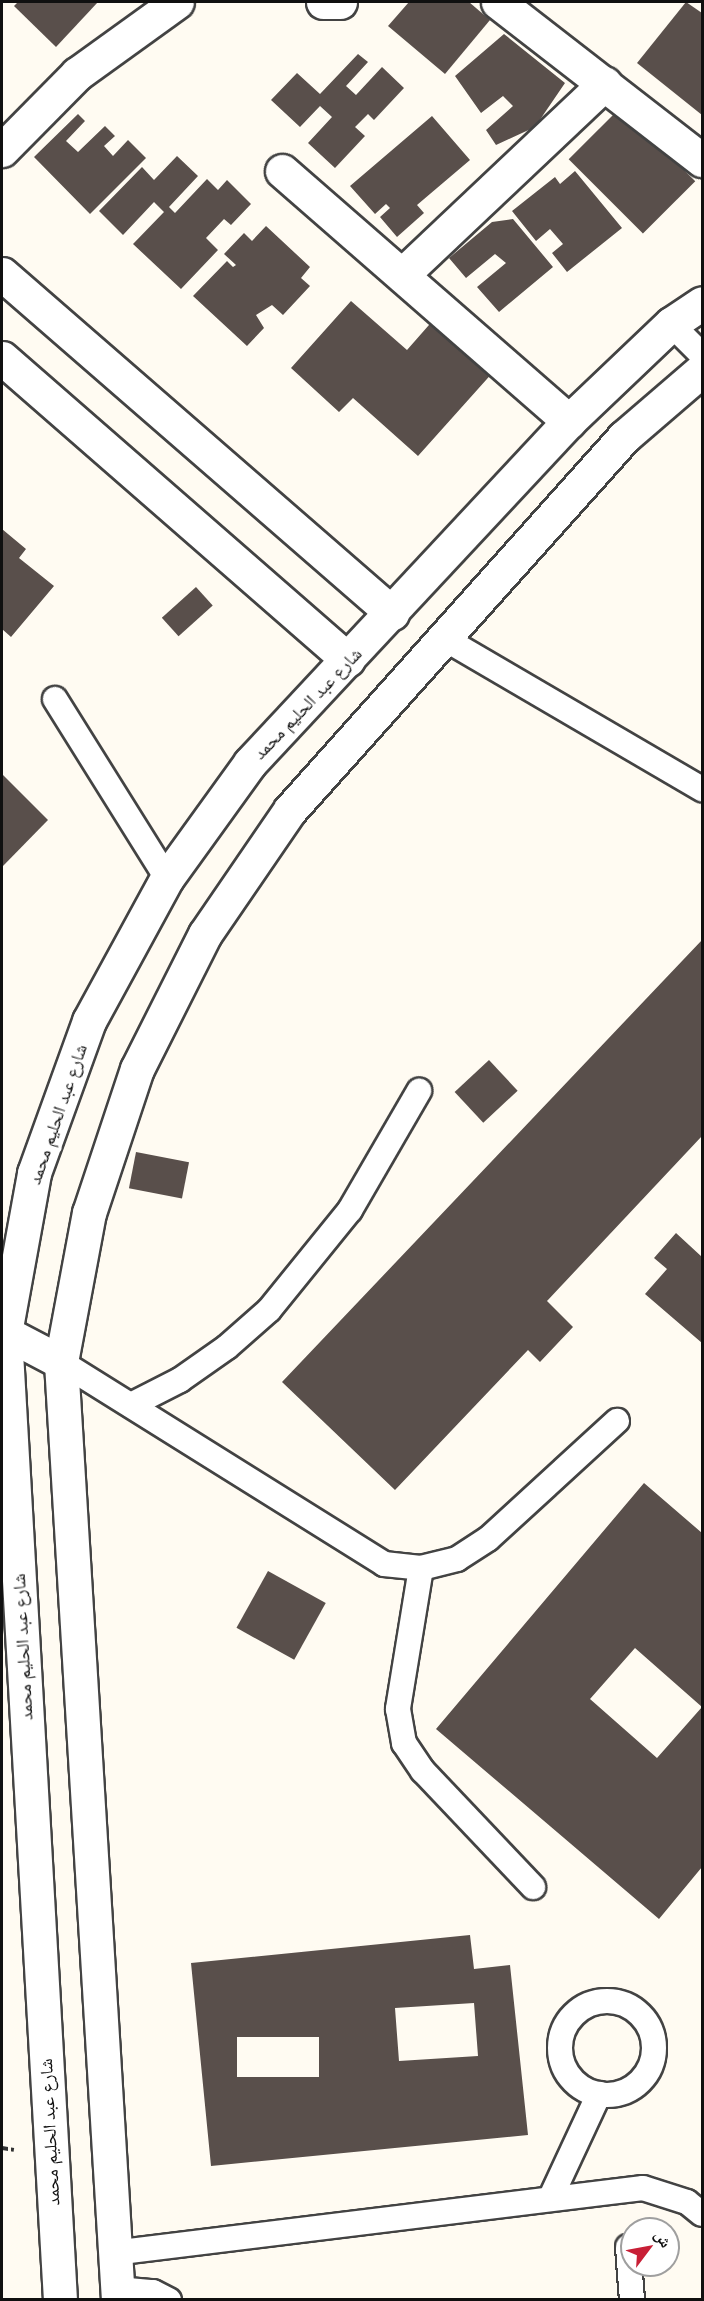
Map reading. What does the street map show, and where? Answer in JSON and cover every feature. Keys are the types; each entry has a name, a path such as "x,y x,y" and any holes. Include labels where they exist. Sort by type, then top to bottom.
{"street":[{"path":"2,150 77,74 177,2"},
{"path":"323,2 340,2"},
{"path":"498,2 702,160"},
{"path":"402,275 605,83"},
{"path":"282,171 569,421"},
{"path":"2,274 392,613"},
{"name":"شارع عبد الحليم محمد","path":"60,2300 3,1332 34,1173 89,1021 167,878 250,763 569,421 671,324 702,303"},
{"path":"2,358 348,660"},
{"path":"118,2294 113,2253 62,1362 89,1214 137,1070 205,934 290,810 624,437 702,370"},
{"path":"3,1332 62,1362"}],"lane":[{"path":"671,324 702,356"},
{"path":"445,639 702,789"},
{"path":"55,699 167,878"},
{"path":"131,1406 190,1373 269,1310 350,1210 419,1091"},
{"path":"62,1362 384,1564 421,1568 457,1559 488,1539 616,1421"},
{"path":"421,1568 398,1709 404,1743 423,1771 533,1887"},
{"path":"551,2197 599,2094"},
{"path":"113,2253 551,2197 643,2188 687,2202 702,2214"},
{"path":"630,2277 632,2300"},
{"path":"118,2294 153,2292 169,2300"}],"building":[{"path":"18,2 98,2 56,47 14,6"},
{"path":"409,2 469,2 490,20 445,74 388,26"},
{"path":"686,2 702,13 702,115 637,63"},
{"path":"504,34 565,83 535,127 496,145 486,130 513,106 503,96 481,113 455,76"},
{"path":"358,54 368,62 346,86 356,95 382,67 404,88 374,120 368,114 355,127 365,136 335,168 308,143 332,117 320,106 300,127 271,100 297,73 320,94"},
{"path":"621,107 695,181 643,234 569,159"},
{"path":"78,114 85,121 66,141 78,152 105,126 115,136 104,146 113,156 128,140 146,158 90,214 34,157"},
{"path":"432,116 470,160 417,205 424,213 397,237 380,217 390,208 386,204 375,214 350,186"},
{"path":"177,156 198,176 169,207 175,213 207,179 218,190 227,180 251,204 231,225 224,219 206,238 218,250 181,289 133,244 164,212 154,202 123,235 99,211 142,167 154,180"},
{"path":"575,171 622,228 567,272 552,253 563,244 550,229 536,241 512,211 555,177 560,184"},
{"path":"513,219 553,267 499,312 477,287 506,263 495,254 466,278 449,258 492,222"},
{"path":"266,226 310,267 301,278 310,286 283,315 272,305 256,315 264,328 247,346 193,296 227,261 233,267 236,265 224,254 244,233 252,241"},
{"path":"351,301 407,350 436,317 495,370 418,456 353,398 339,412 291,368"},
{"path":"2,529 26,549 19,558 54,586 11,637 2,629"},
{"path":"196,587 213,606 179,636 162,618"},
{"path":"2,774 48,820 2,867"},
{"path":"702,940 702,1136 547,1301 573,1327 540,1362 528,1350 395,1490 282,1382"},
{"path":"489,1060 518,1091 483,1123 455,1092"},
{"path":"136,1152 189,1162 182,1199 129,1188"},
{"path":"676,1233 702,1257 702,1343 645,1294 667,1269 654,1258"},
{"path":"644,1483 702,1533 702,1707 702,1867 659,1919 436,1729","holes":["635,1648 702,1707 657,1758 590,1699"]},
{"path":"268,1571 326,1603 294,1660 236,1628"},
{"path":"470,1935 474,1969 510,1965 528,2135 211,2166 191,1963","holes":["474,2003 478,2056 399,2061 395,2008","237,2037 319,2037 319,2077 237,2077"]}]}
